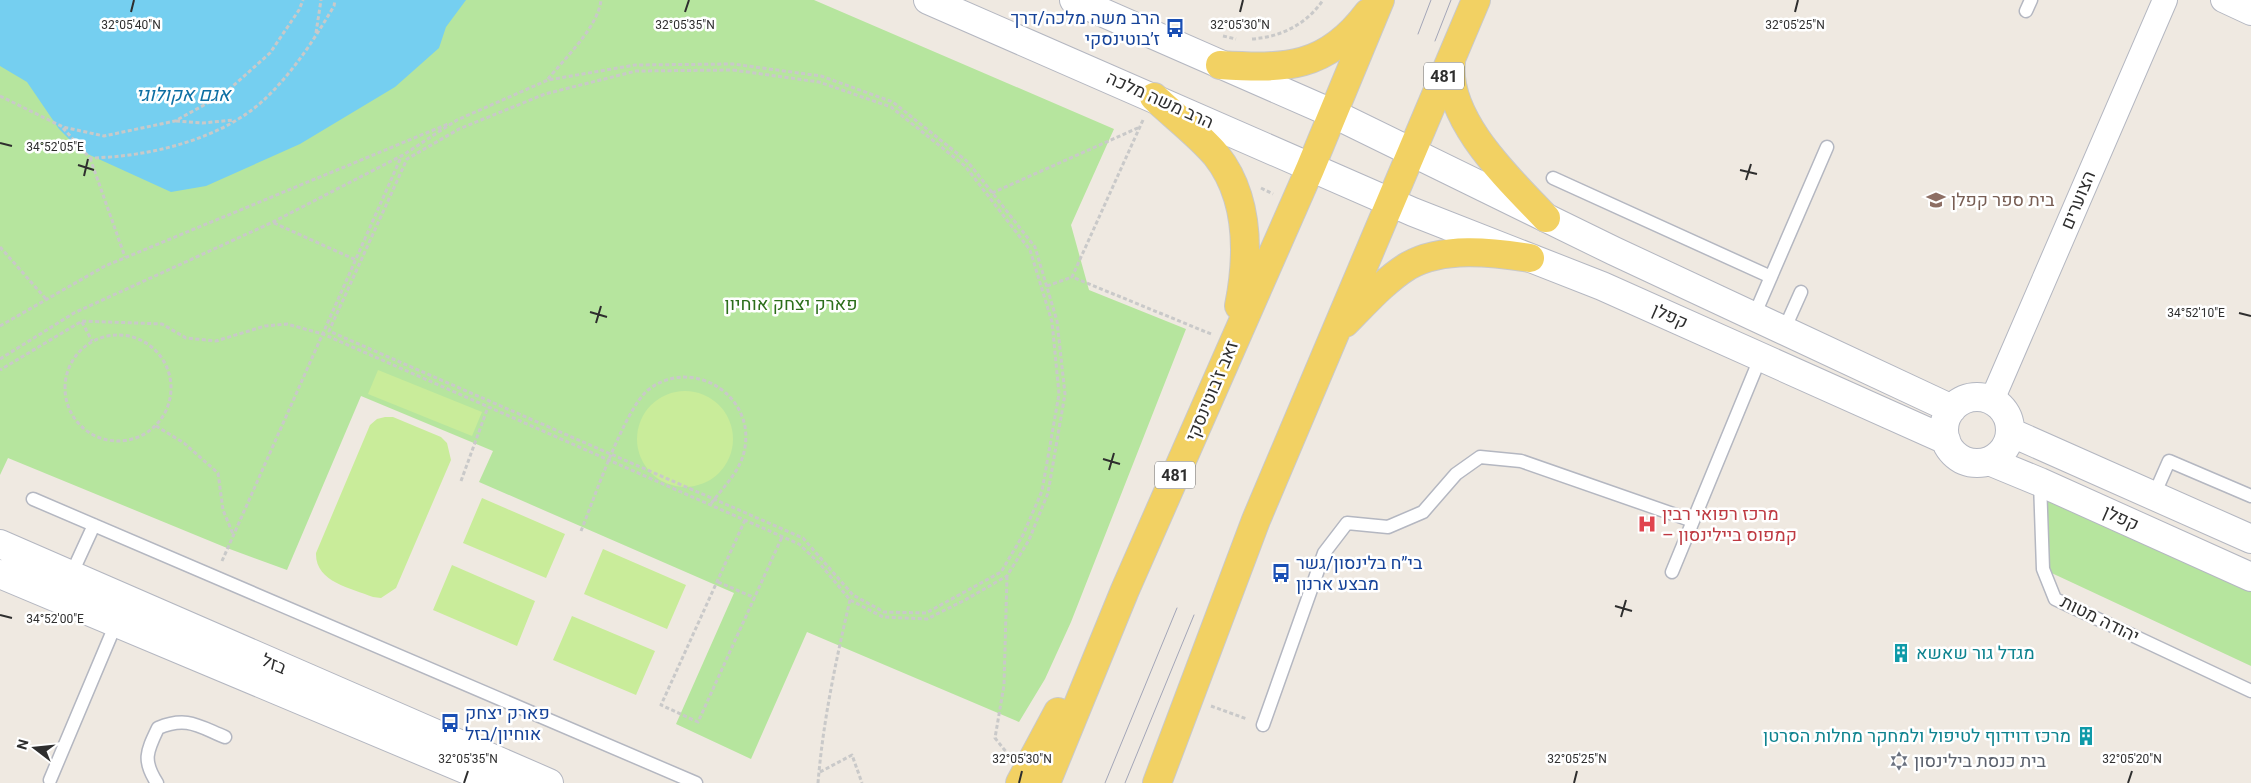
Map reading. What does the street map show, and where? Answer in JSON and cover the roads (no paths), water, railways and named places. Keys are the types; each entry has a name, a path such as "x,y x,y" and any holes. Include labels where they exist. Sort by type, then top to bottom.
{"main road":[{"path":"1220,65 1274,67 1302,64 1326,53 1349,36 1379,0"},
{"name":"זאב ז'בוטינסקי","path":"1030,780 1125,590 1334,114 1379,0"},
{"name":"481","path":"1157,783 1256,520 1476,0"},
{"path":"1451,60 1450,78 1469,126 1495,166 1546,218"},
{"path":"1154,97 1215,154 1229,175 1240,201 1246,255 1232,343"},
{"path":"1332,337 1372,295 1410,265 1452,254 1487,251 1530,258"}],"street":[{"name":"הרב משה מלכה","path":"928,0 1154,97 1310,168 1391,201"},
{"path":"1074,0 1334,114 1412,153"},
{"name":"הצוערים","path":"1992,400 2164,0"},
{"path":"2223,0 2251,13"},
{"name":"קפלן","path":"1412,153 1952,409"},
{"name":"קפלן","path":"1391,201 1413,212 1602,286 1946,440"},
{"path":"1982,397 1992,400 2001,407 2007,416 2010,432 2006,448 1989,462 1978,464 1963,460 1950,450 1946,440 1945,423 1952,409 1960,402 1982,397"},
{"name":"קפלן","path":"2010,432 2251,539"},
{"name":"קפלן","path":"1989,462 2040,482 2251,577"},
{"name":"בזל","path":"0,544 71,575 121,611 498,783"},
{"name":"בזל","path":"0,574 121,611 549,783"}],"lane":[{"path":"1754,316 1827,148"},
{"path":"1553,178 1771,277"},
{"path":"1784,330 1800,292"},
{"path":"1672,572 1762,356"},
{"path":"1263,725 1324,553 1347,523 1388,527 1423,512 1456,474 1480,457 1521,461 1693,521"},
{"path":"2154,495 2169,461 2251,496"},
{"name":"יהודה מטות","path":"2040,482 2043,569 2055,599 2251,691"},
{"path":"33,499 696,783"},
{"path":"71,575 94,525"},
{"path":"50,780 121,611"},
{"path":"157,783 147,768 148,749 158,728 174,721 194,724 225,738"}],"water":[{"name":"אגם אקולוגי","path":"0,0 466,0 446,27 439,48 395,87 300,144 206,186 171,192 81,151 59,129 27,82 0,66"}],"tram line":[{"path":"1418,34 1431,0"},
{"path":"1435,41 1451,0"},
{"path":"1105,783 1177,608"},
{"path":"1125,783 1194,615"}],"place":[{"name":"הרב משה מלכה/דרך ז׳בוטינסקי","path":"1175,28"},
{"name":"בית ספר קפלן","path":"1936,200"},
{"name":"מרכז רפואי רבין – קמפוס ביילינסון","path":"1647,524"},
{"name":"בי״ח בלינסון/גשר מבצע ארנון","path":"1281,573"},
{"name":"מגדל גור שאשא","path":"1901,653"},
{"name":"פארק יצחק אוחיון/בזל","path":"450,723"},
{"name":"מרכז דוידוף לטיפול ולמחקר מחלות הסרטן","path":"2086,736"},
{"name":"בית כנסת בילינסון","path":"1899,761"}],"park label":[{"name":"פארק יצחק אוחיון","path":"791,304"}]}
